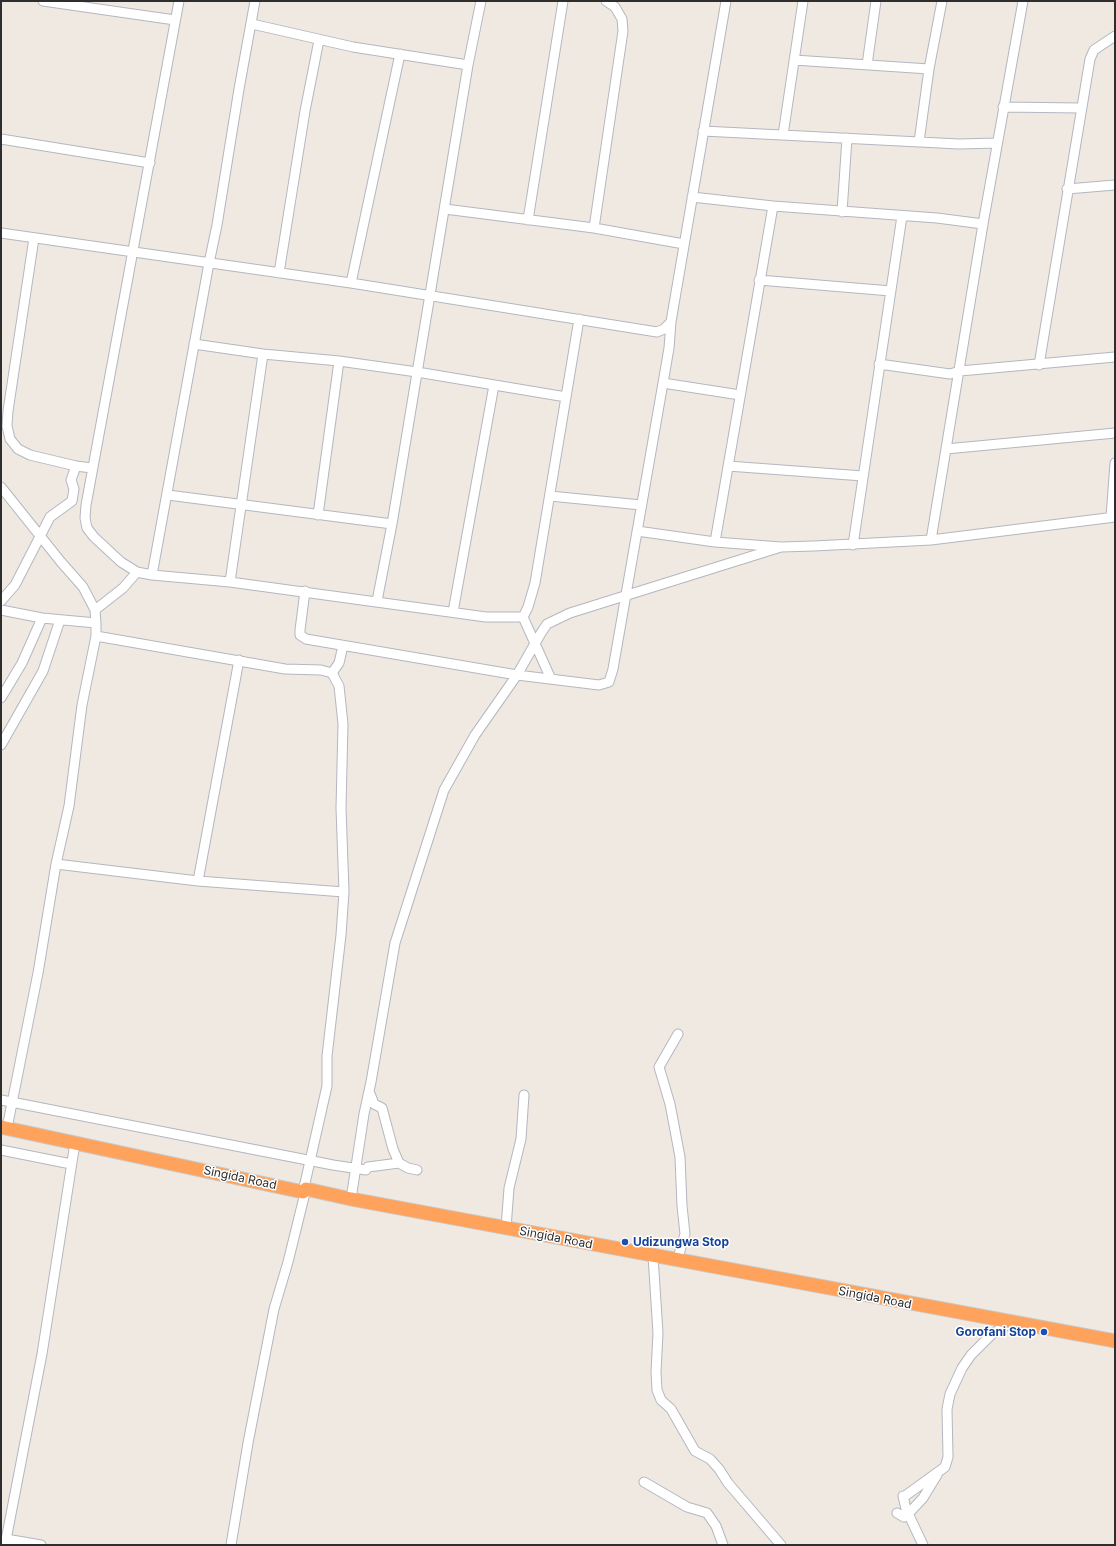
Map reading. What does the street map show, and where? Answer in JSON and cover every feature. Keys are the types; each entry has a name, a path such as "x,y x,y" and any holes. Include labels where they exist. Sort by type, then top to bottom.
{"highway":[{"name":"Singida Road","path":"4,1127 304,1190 1115,1341"}],"street":[{"path":"43,1 175,20"},
{"path":"179,1 134,252 92,468 85,518 87,528 94,537 121,562 137,572 152,575 305,591 486,617 523,617"},
{"path":"152,575 217,225 255,1"},
{"path":"377,601 392,524 468,65 481,1"},
{"path":"528,220 563,1"},
{"path":"594,228 623,31 622,19 615,7 606,1"},
{"path":"305,591 300,635 306,639 517,675 599,685 609,682 613,669 663,383 669,348 671,322 726,1"},
{"path":"783,135 804,1"},
{"path":"867,65 876,1"},
{"path":"919,142 929,69 942,1"},
{"path":"931,540 983,224 1023,1"},
{"path":"252,24 319,40 468,65"},
{"path":"1039,365 1080,108 1090,59 1094,50 1115,36"},
{"path":"279,273 305,111 319,40"},
{"path":"351,284 400,54"},
{"path":"794,60 929,69"},
{"path":"1003,107 1080,108"},
{"path":"703,131 919,142 997,143"},
{"path":"842,212 847,138"},
{"path":"1,139 150,162"},
{"path":"1067,189 1115,185"},
{"path":"692,197 842,212 937,218 983,224"},
{"path":"715,542 759,280 773,206"},
{"path":"445,209 594,228 684,244"},
{"path":"854,544 879,364 902,216"},
{"path":"1,233 279,273 657,332 664,329 671,322"},
{"path":"34,238 4,420 10,439 18,449 30,454 76,466 92,468"},
{"path":"759,280 890,292"},
{"path":"523,617 528,607 535,583 579,319"},
{"path":"194,344 263,354 417,372 566,396"},
{"path":"230,582 263,354"},
{"path":"879,364 950,374 960,371 1115,357"},
{"path":"318,515 339,362"},
{"path":"663,383 740,395"},
{"path":"453,612 494,385"},
{"path":"946,449 1115,434"},
{"path":"637,532 715,542 781,547 931,540 1113,517 1115,463"},
{"path":"1,601 15,586 50,517 72,501 74,489 71,480 76,466"},
{"path":"728,466 863,476"},
{"path":"1,486 61,562 83,586 95,610 96,623 96,636 82,705 69,806 56,864 38,973 12,1102 4,1127"},
{"path":"168,495 392,524"},
{"path":"550,496 641,506"},
{"path":"351,1199 395,943 444,790 475,735 517,675 547,624 626,595 781,547"},
{"path":"95,610 123,588 137,572"},
{"path":"1,610 42,618 96,623"},
{"path":"523,617 551,679"},
{"path":"1,698 22,663 42,618"},
{"path":"1,745 44,670 60,620"},
{"path":"96,636 285,669 321,670 332,673 339,686 342,724 341,808 344,892 335,998 327,1056 327,1086 309,1161 288,1262 274,1309 248,1443 231,1545"},
{"path":"332,673 339,663 343,646"},
{"path":"198,881 239,660"},
{"path":"56,864 198,881 344,892"},
{"path":"677,1260 686,1234 682,1206 680,1157 670,1104 659,1067 678,1034"},
{"path":"369,1091 374,1104 382,1108 393,1149 399,1163"},
{"path":"506,1228 509,1188 521,1140 524,1095"},
{"path":"1,1100 356,1169 366,1170 368,1167 399,1163 417,1170"},
{"path":"41,1545 5,1542 34,1401 75,1143"},
{"path":"1,1150 71,1164"},
{"path":"653,1256 658,1333 656,1372 657,1390 661,1400 671,1409 695,1451 710,1459 719,1468 728,1483 781,1545"},
{"path":"923,1545 909,1514 903,1496 945,1467 948,1457 947,1416 950,1394 962,1368 971,1355 992,1334 1012,1322"},
{"path":"897,1513 904,1517 909,1514 923,1498 939,1472"},
{"path":"644,1482 687,1507 707,1513 716,1526 723,1545"}],"place":[{"name":"Udizungwa Stop","path":"625,1242"},
{"name":"Gorofani Stop","path":"1044,1332"}]}
